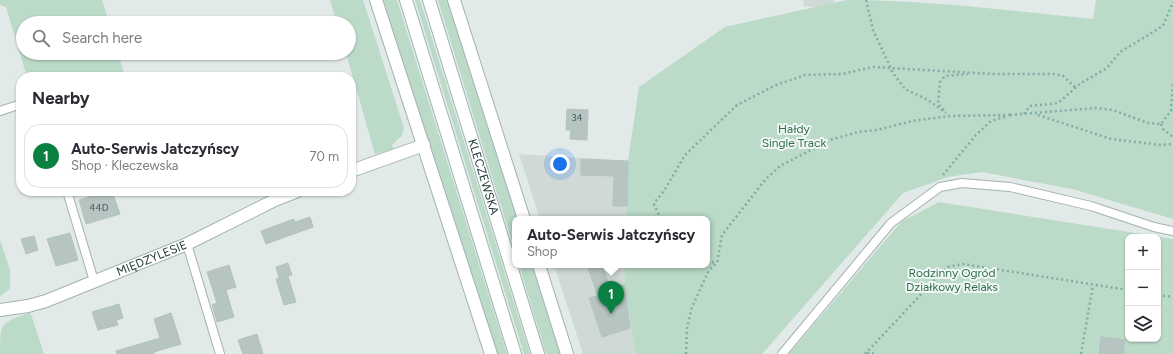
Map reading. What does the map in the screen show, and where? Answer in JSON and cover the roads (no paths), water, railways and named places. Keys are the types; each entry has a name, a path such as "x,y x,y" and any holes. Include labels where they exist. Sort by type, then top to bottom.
{"street":[{"path":"376,0 491,354"},
{"name":"KLECZEWSKA","path":"406,0 515,354"},
{"name":"KLECZEWSKA","path":"429,0 538,354"},
{"path":"454,0 523,216"},
{"path":"356,169 424,145"},
{"name":"MIĘDZYLESIE","path":"0,310 28,306 46,300 187,244 286,196"},
{"path":"539,268 567,354"}],"lane":[{"path":"0,111 16,106"},
{"path":"782,354 891,223 940,186 962,183 1010,187 1090,206 1154,227 1173,231"},
{"path":"68,196 94,281"},
{"path":"187,244 220,354"}],"place":[{"name":"Auto-Serwis Jatczyńscy","path":"611,314"}],"park label":[{"name":"Hałdy Single Track","path":"794,136"},
{"name":"Rodzinny Ogród Działkowy Relaks","path":"952,280"}]}
